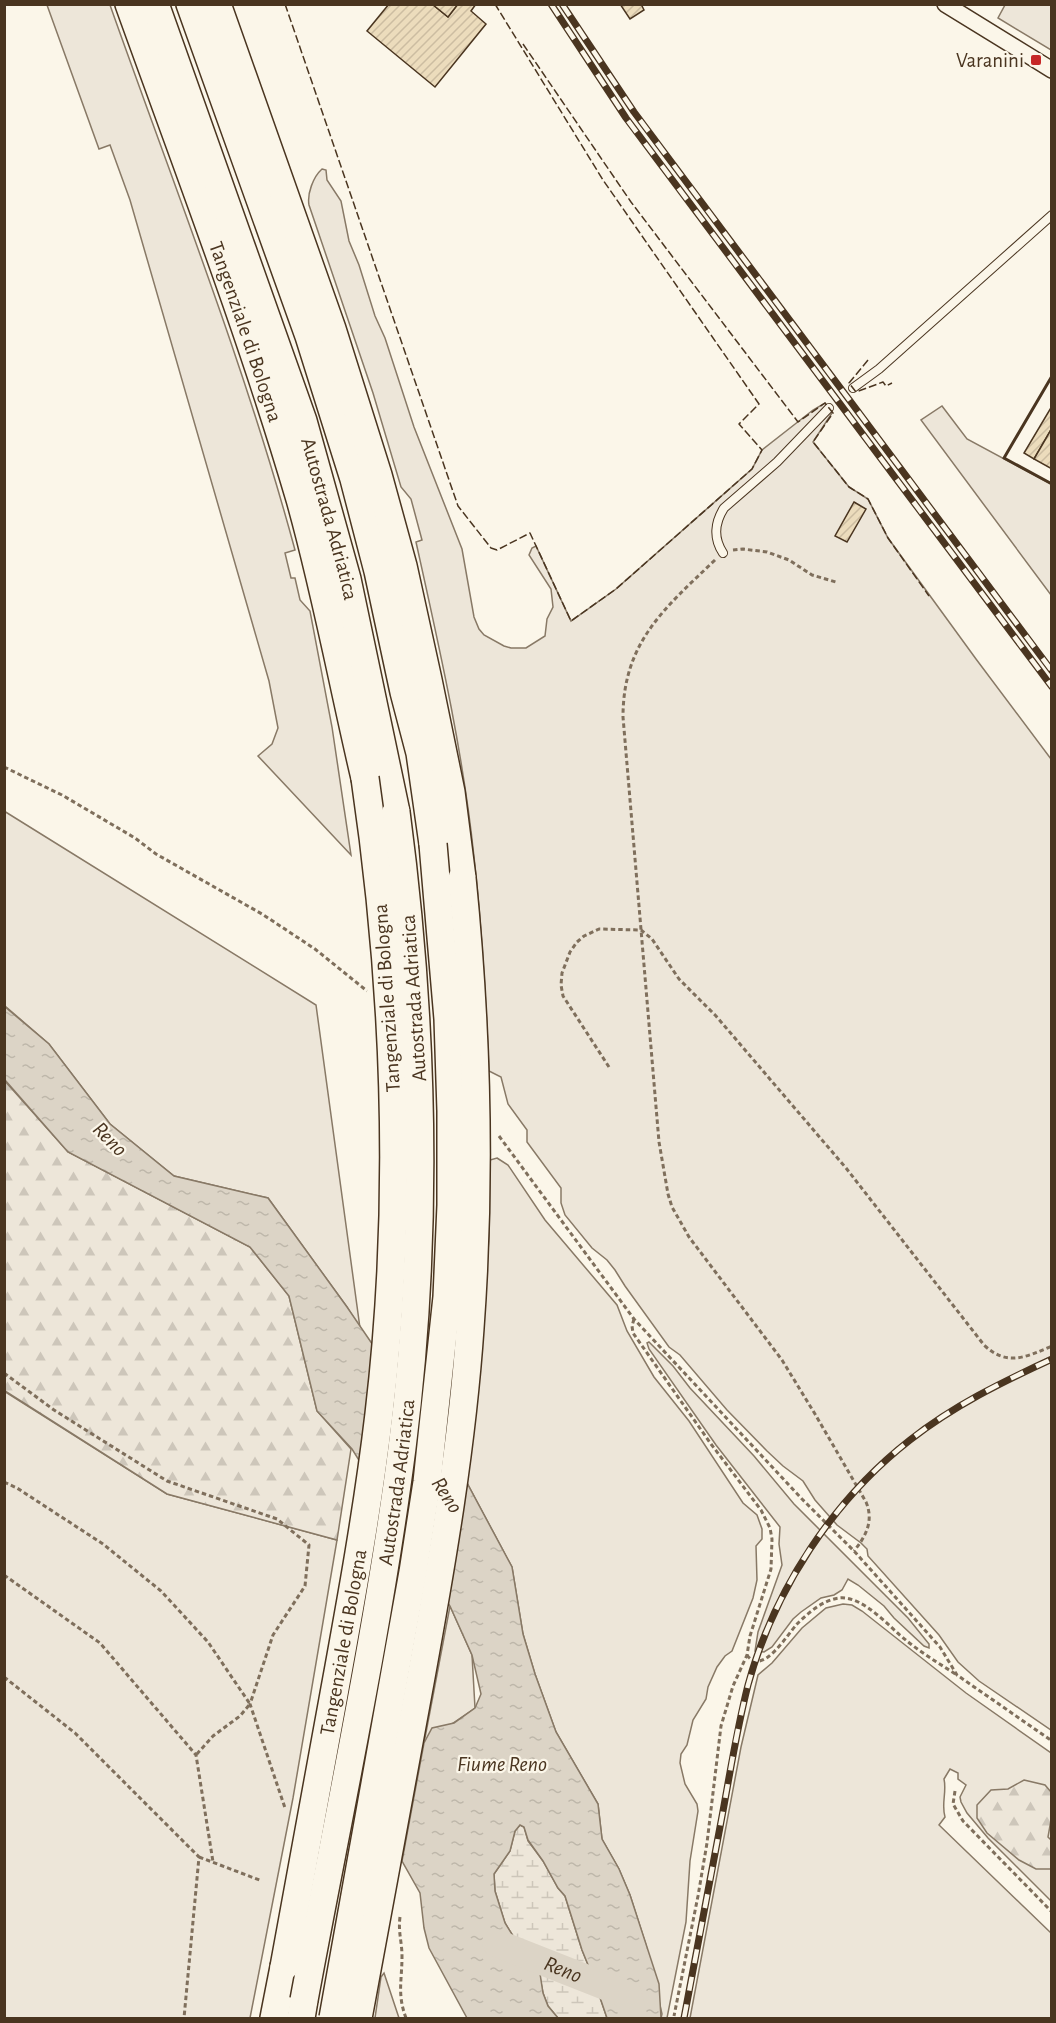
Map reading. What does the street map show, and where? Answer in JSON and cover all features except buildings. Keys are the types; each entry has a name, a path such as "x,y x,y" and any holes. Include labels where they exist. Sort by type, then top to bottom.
{"highway":[{"name":"Tangenziale di Bologna","path":"129,4 254,355 297,490 323,587 365,778 377,859 386,951 392,1045 393,1229 380,1413 352,1597 274,2019"},
{"name":"Autostrada Adriatica","path":"155,4 310,444 347,579 396,812 409,916 420,1079 421,1171 418,1264 402,1447 373,1629 303,2009"},
{"name":"Autostrada Adriatica","path":"190,4 309,336 354,479 378,571 404,692 420,753 433,844 447,1008 451,1100 451,1205 447,1297 427,1482 333,2019"},
{"path":"217,4 332,328 378,475 403,566 451,792 462,878 474,1030 477,1146 476,1238 461,1422 438,1582 358,2019"}],"street":[{"path":"945,4 1052,70"}],"lane":[{"path":"852,388 879,369 1052,215"},
{"path":"723,553 719,546 716,526 718,517 724,508 777,462 829,408"}],"path":[{"path":"836,582 812,575 789,560 767,552 743,549 723,553 673,600 645,634 627,677 623,717 659,1142 668,1194 672,1207 689,1237 782,1360 866,1502 870,1524 854,1551"},
{"path":"4,767 62,795 135,838 165,859 262,914 315,949 367,991"},
{"path":"609,1067 563,996 562,973 566,960 577,942 590,932 599,929 641,930 652,939 679,978 716,1016 846,1168 984,1345 994,1354 1003,1358 1015,1359 1052,1346"},
{"path":"499,1136 634,1319 802,1499 854,1551 939,1647 957,1675"},
{"path":"634,1319 633,1333 711,1444 761,1510 770,1528 771,1569 748,1642 747,1655 733,1686 721,1726 699,1896 674,2016"},
{"path":"4,1373 54,1410 167,1481 277,1519 309,1545 304,1586 273,1635 250,1704 240,1716 213,1736 196,1755"},
{"path":"4,1482 17,1488 103,1544 161,1591 208,1642 250,1704 285,1808"},
{"path":"4,1575 100,1643 196,1755 213,1862"},
{"path":"747,1655 754,1661 760,1662 775,1652 798,1624 815,1609 830,1601 844,1598 871,1609 907,1641 1052,1741"},
{"path":"4,1677 75,1733 199,1857 262,1881"},
{"path":"955,1791 953,1804 963,1821 1052,1912"},
{"path":"184,2019 199,1857"},
{"path":"401,1910 398,1931 402,1954 400,2002 406,2019"}],"green space":[{"path":"47,5 110,5 208,276 254,412 295,550 285,553 291,578 295,578 300,600 310,611 332,727 351,855 258,756 272,744 278,728 269,681 130,200 110,145 99,149"},
{"path":"1005,5 1051,5 1051,50 998,18"},
{"path":"322,169 326,170 327,180 341,201 349,241 375,316 385,338 414,427 462,549 474,617 484,635 511,648 526,648 545,636 547,619 553,607 551,589 529,555 532,548 536,546 571,621 616,589 752,469 762,450 825,403 832,413 813,442 849,487 868,499 888,538 1051,759 1051,1730 979,1681 958,1662 939,1635 868,1556 867,1549 837,1525 815,1500 803,1481 767,1451 727,1410 680,1355 669,1347 615,1270 592,1248 565,1215 561,1203 561,1188 527,1142 527,1130 508,1104 501,1077 489,1071 477,884 469,817 450,699 416,542 422,540 411,499 401,487 373,393 309,205 311,186"},
{"path":"942,406 967,439 1051,484 1051,595 921,420"},
{"path":"4,811 316,1005 360,1328 268,1198 174,1176 110,1124 49,1044 5,1006"},
{"path":"4,1080 68,1152 250,1247 289,1296 317,1411 351,1449 337,1540 167,1494 5,1391"},
{"path":"497,1158 508,1165 545,1220 617,1305 627,1331 654,1377 689,1421 743,1503 757,1515 762,1529 762,1539 756,1546 757,1580 753,1598 732,1651 717,1667 708,1687 706,1699 693,1720 687,1745 681,1754 680,1763 685,1784 697,1804 698,1811 690,1861 686,1922 667,2018 661,2018 646,1945 630,1895 602,1839 598,1804 556,1732 535,1674 523,1634 512,1567 467,1483 481,1357 489,1236 490,1160"},
{"path":"649,1342 754,1456 794,1504 908,1618 929,1644 929,1648 894,1618 884,1606 848,1579 842,1590 834,1595 821,1598 793,1619 772,1647 764,1652 755,1651 758,1632 782,1565 779,1544 780,1527 716,1445 649,1349 647,1343"},
{"path":"4,1391 167,1494 337,1540 293,1798 250,2018 5,2018"},
{"path":"843,1604 852,1605 862,1611 966,1693 1051,1753 1051,1901 988,1838 967,1813 960,1797 966,1785 958,1779 958,1773 950,1769 944,1779 945,1817 939,1825 1051,1933 1051,2018 690,2018 741,1747 758,1675 772,1663 802,1628 826,1608"},
{"path":"450,1606 472,1655 475,1708 424,1743"},
{"path":"1024,1780 1045,1785 1051,1792 1051,1820 1048,1837 1051,1840 1051,1869 1036,1869 1019,1860 987,1833 977,1818 977,1805 991,1790 1008,1789"},
{"path":"520,1825 524,1827 528,1841 565,1896 607,2018 558,2018 548,2006 538,1967 533,1957 518,1944 505,1923 495,1891 494,1874 510,1851 515,1831"},
{"path":"384,1973 399,2018 375,2018 381,1977"}],"water":[{"name":"Fiume Reno","path":"4,1006 49,1044 110,1124 174,1176 268,1198 347,1307 467,1483 512,1567 523,1634 556,1732 598,1804 602,1839 630,1895 659,1984 661,2018 607,2018 565,1896 528,1840 524,1827 520,1825 515,1831 510,1851 494,1874 495,1891 505,1923 518,1944 533,1957 539,1967 543,1993 548,2006 558,2018 467,2018 429,1948 420,1893 402,1861 424,1743 432,1728 454,1723 475,1708 481,1694 472,1655 450,1606 352,1449 317,1411 289,1296 250,1247 68,1152 5,1080"}],"waterway":[{"name":"Reno","path":"496,1943 628,1995 633,2018"}],"railway":[{"path":"551,4 626,118 1052,687"},
{"path":"562,4 634,112 1052,671"},
{"path":"684,2018 748,1685 773,1615 790,1582 810,1549 856,1490 910,1440 943,1416 978,1395 1052,1359"}],"fence":[{"path":"285,4 458,506 491,548 497,550 530,533 571,621 616,589 752,469 762,450 739,424 759,404 603,180 495,4"},
{"path":"523,44 631,202 798,422 825,403 833,413 813,442 849,487 868,499 888,538 929,596"},
{"path":"868,360 849,383 856,392 883,382 886,386 892,383"}],"wall":[{"path":"1052,376 1004,458 1052,484"}],"place":[{"name":"Varanini","path":"1036,60"}]}
